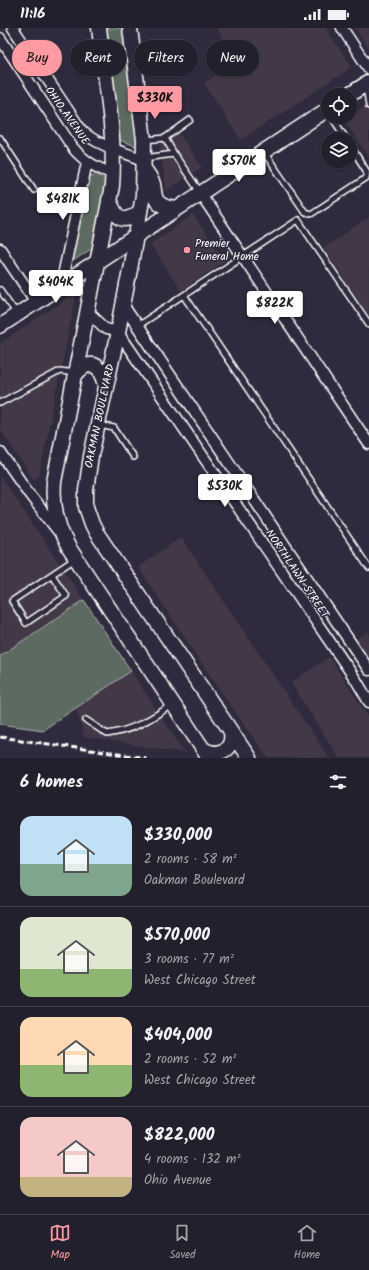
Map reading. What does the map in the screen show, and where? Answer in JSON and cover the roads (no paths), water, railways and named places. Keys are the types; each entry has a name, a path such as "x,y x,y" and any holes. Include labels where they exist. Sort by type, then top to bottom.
{"street":[{"name":"OHIO AVENUE","path":"14,28 82,131 94,140 144,162"},
{"path":"62,536 55,515 53,489 88,312 114,165 99,28"},
{"name":"OAKMAN BOULEVARD","path":"130,28 144,140 143,195 118,332 91,456 86,490 86,507 92,524 112,556 249,758"},
{"path":"342,28 369,69"},
{"name":"OHIO AVENUE","path":"0,38 73,148 87,162 99,169 113,173"},
{"path":"357,92 367,89"},
{"path":"0,326 264,151 321,117"},
{"path":"61,285 87,162"},
{"path":"144,162 150,176 155,198 158,203 163,206 176,209"},
{"path":"200,193 369,444"},
{"path":"109,200 116,215 123,219 133,217 139,212"},
{"path":"0,249 36,302"},
{"name":"NORTHLAWN STREET","path":"123,306 369,671"},
{"path":"88,312 106,329 118,332"},
{"name":"NORTHLAWN STREET","path":"118,332 356,680 369,702"},
{"path":"141,366 156,355"},
{"path":"76,374 83,366 88,364 93,365 100,370 106,386"},
{"path":"0,452 30,495 62,536 206,754 214,754 226,750 232,740 231,733"},
{"path":"234,503 249,492"},
{"path":"356,680 369,671"}],"lane":[{"path":"367,89 369,106"},
{"path":"144,140 165,138 190,120"},
{"path":"0,138 34,190"},
{"path":"165,138 200,193"},
{"path":"264,151 305,212 311,214 366,178 367,172 357,156"},
{"path":"144,162 174,154"},
{"path":"137,326 298,220 369,324"},
{"path":"0,290 17,315"},
{"path":"184,295 369,568"},
{"path":"0,403 60,371 76,374"},
{"path":"98,425 114,428 133,457"},
{"path":"52,575 66,596 26,623 12,601 76,558"},
{"path":"86,720 107,734 119,732 149,720 173,704"}],"railway":[{"path":"0,737 146,758"}],"place":[{"name":"Premier Funeral Home","path":"187,250"}]}
